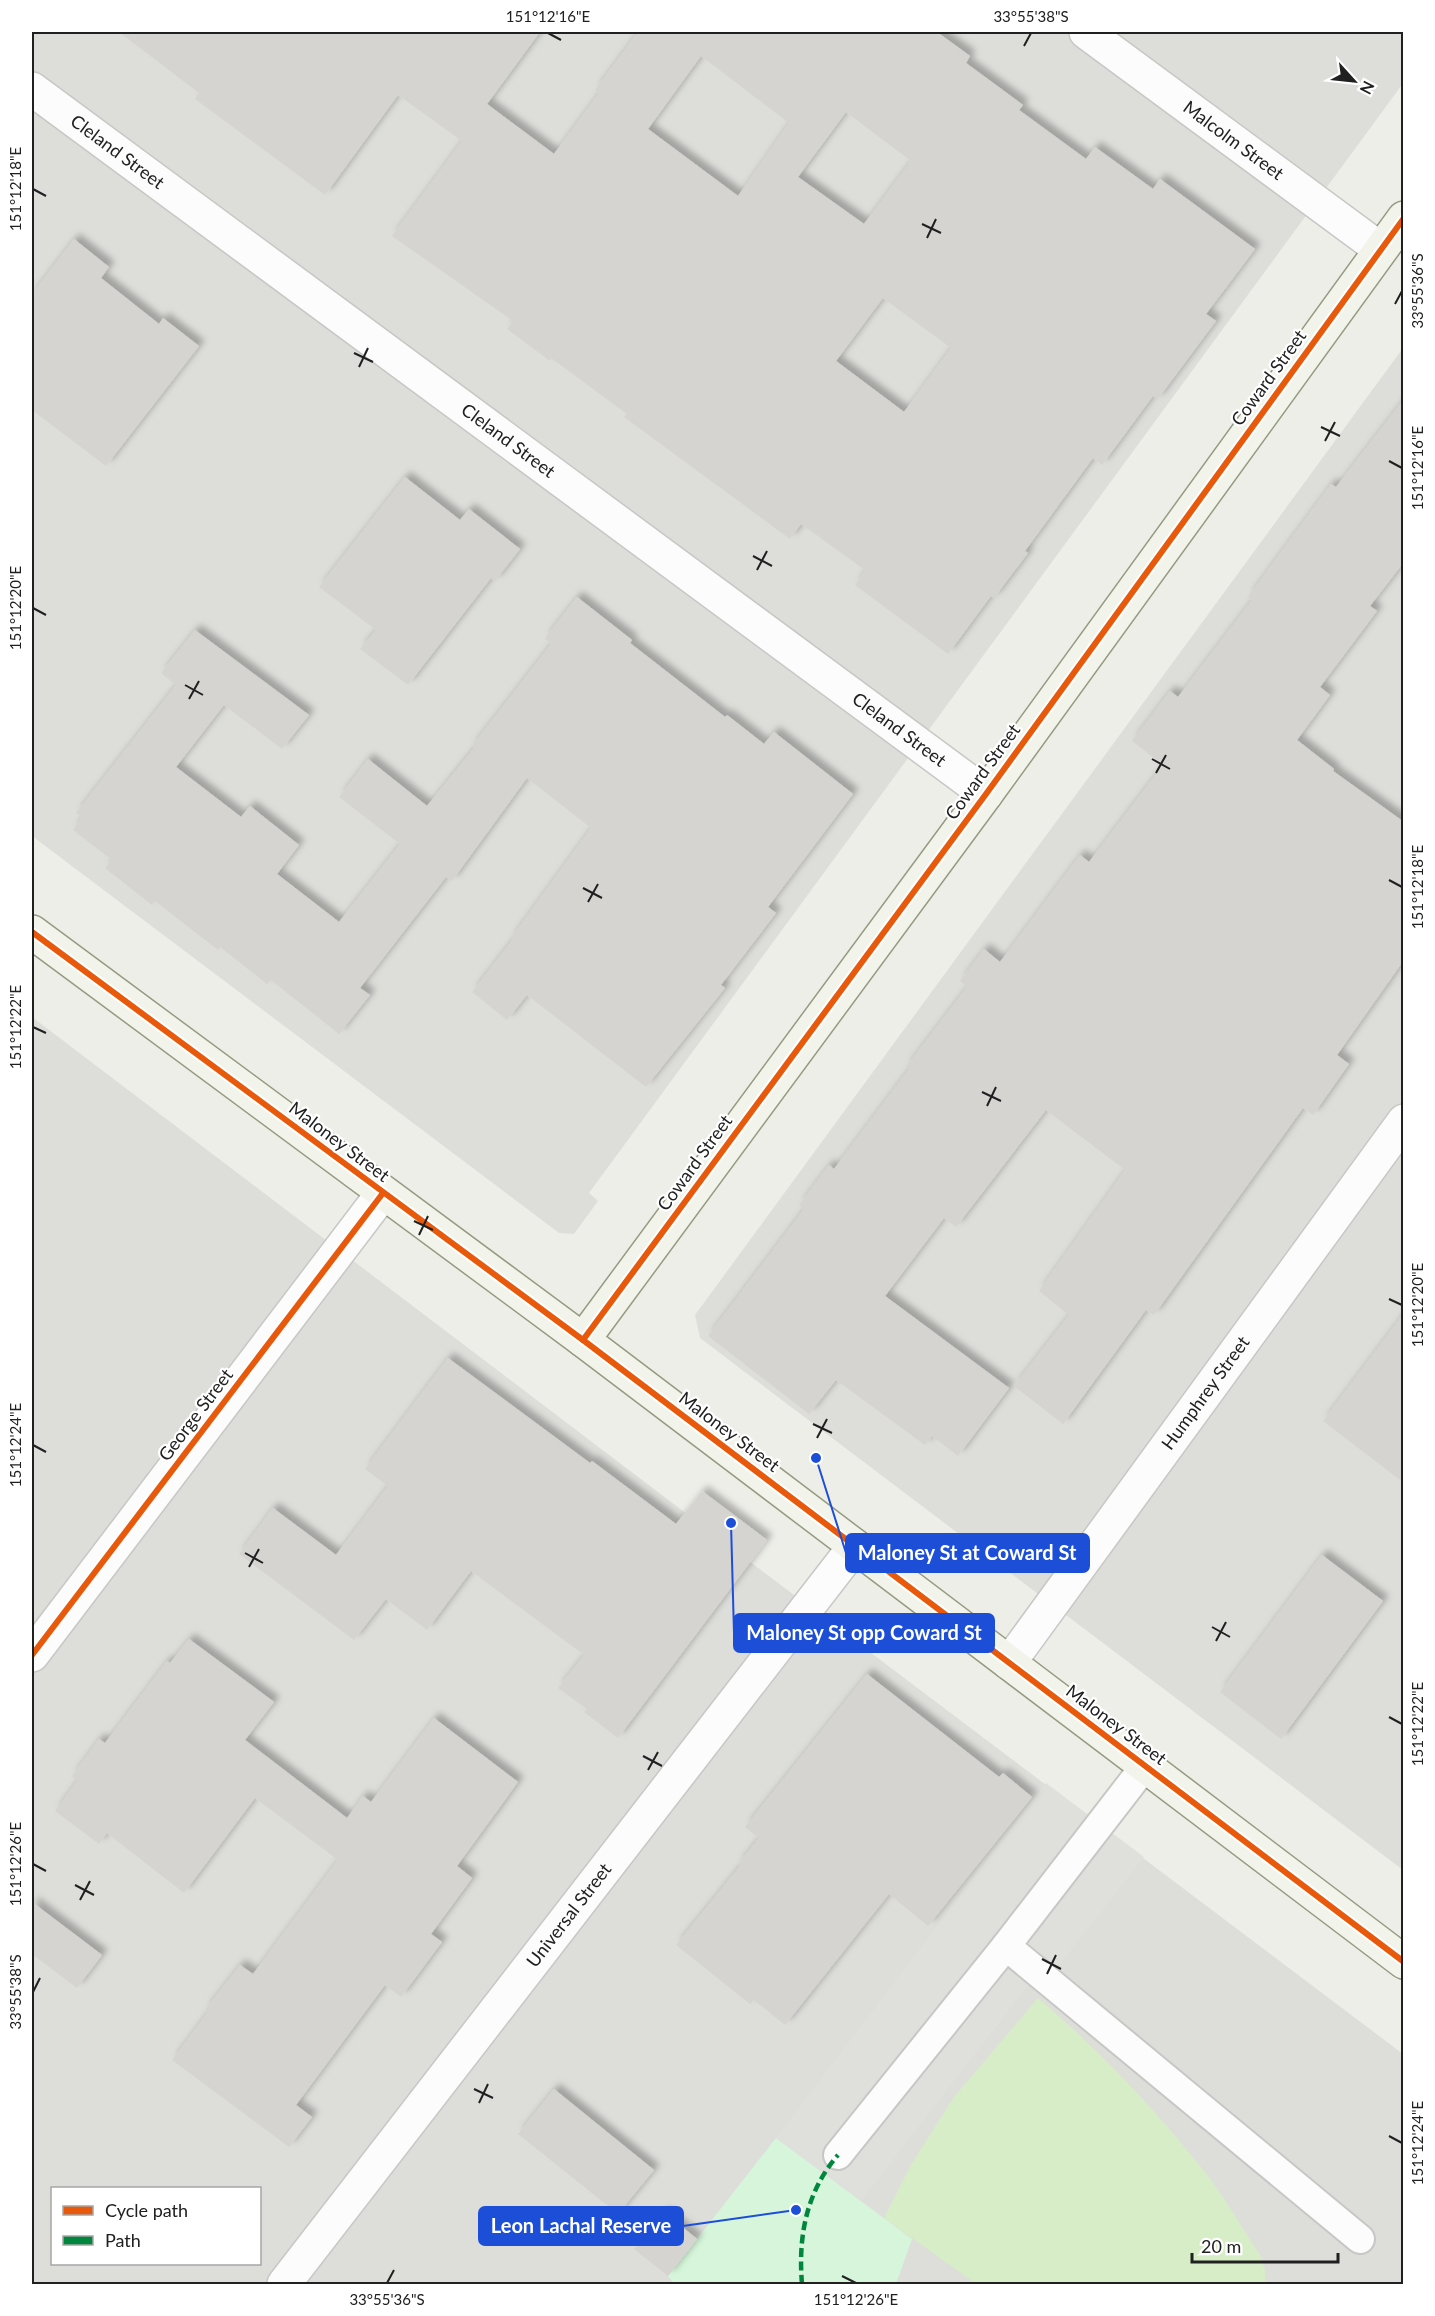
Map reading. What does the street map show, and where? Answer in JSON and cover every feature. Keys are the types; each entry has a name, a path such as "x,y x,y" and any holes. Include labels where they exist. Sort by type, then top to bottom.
{"main road":[{"name":"Coward Street","path":"583,1340 986,794 1404,218"},
{"name":"Maloney Street","path":"32,932 583,1340 1404,1962"}],"street":[{"name":"Malcolm Street","path":"1086,32 1380,249"},
{"name":"Cleland Street","path":"32,89 986,794"},
{"name":"Humphrey Street","path":"1009,1663 1404,1121"},
{"name":"George Street","path":"32,1655 383,1193"},
{"name":"Universal Street","path":"284,2284 855,1546"}],"lane":[{"path":"838,2155 1006,1946 1145,1766"},
{"path":"1006,1946 1360,2239"}],"shaded area":[{"path":"32,32 1403,32 1404,82 589,1193 598,1201 574,1234 559,1233 32,836"},
{"path":"1403,348 1403,1870 700,1338 695,1315"},
{"path":"32,1017 1403,2054 1403,2284 32,2284"},
{"path":"1046,1783 1144,1857 1060,1964 1026,1988 861,2201 776,2138"}],"green space":[{"path":"1038,1998 1125,2080 1204,2171 1260,2255 1265,2270 1265,2284 976,2284 884,2218 912,2163 954,2097"},
{"path":"776,2138 912,2239 896,2284 674,2284 668,2276"}],"building":[{"path":"119,32 540,32 487,104 554,154 599,93 595,90 638,32 937,32 970,56 966,63 1023,105 1019,110 1086,159 1095,147 1153,189 1160,179 1255,249 1206,314 1216,321 1157,400 1153,396 1102,465 1093,458 1025,551 1028,553 994,598 991,596 948,654 855,585 865,570 801,524 790,539 624,417 627,414 507,329 513,321 392,236 462,141 398,95 325,195 195,99 199,93","holes":["701,56 789,123 738,196 648,129","846,112 911,161 864,224 798,177","883,298 951,348 904,412 836,361"]},
{"path":"74,239 109,267 101,278 159,324 163,318 199,346 106,466 32,410 32,294"},
{"path":"1404,399 1404,562 1370,606 1377,611 1320,687 1330,695 1297,740 1334,769 1333,771 1404,822 1404,960 1337,1055 1349,1064 1313,1115 1303,1108 1154,1315 1146,1310 1063,1424 1014,1386 1069,1315 1039,1291 1125,1170 1046,1110 956,1227 944,1218 885,1296 1009,1388 958,1456 932,1436 925,1445 836,1380 809,1414 708,1336 804,1209 799,1205 829,1165 834,1169 909,1069 906,1067 967,987 960,981 984,949 1000,962 1080,855 1089,862 1163,765 1132,741 1170,691 1178,697 1252,600 1248,597 1331,484 1336,487"},
{"path":"405,477 460,520 469,509 520,549 495,581 491,578 408,685 360,649 376,630 319,587"},
{"path":"577,597 632,640 630,643 725,717 727,715 764,744 774,732 853,794 768,907 776,913 721,985 725,988 646,1087 527,995 507,1020 472,992 513,939 511,938 591,828 527,778 452,881 446,877 360,988 370,995 339,1034 271,980 267,984 220,947 218,950 155,901 152,905 105,868 112,860 73,830 82,817 76,813 176,685 161,673 195,630 309,715 282,749 224,705 176,767 241,817 250,806 299,845 277,874 339,922 400,844 339,797 368,759 427,806 474,748 472,746 551,644 545,638"},
{"path":"1404,1313 1404,1483 1323,1421"},
{"path":"448,1358 676,1524 702,1491 767,1540 618,1738 584,1712 587,1709 558,1688 584,1655 471,1571 427,1630 386,1599 354,1640 239,1554 273,1508 336,1555 388,1486 365,1469"},
{"path":"1322,1555 1383,1601 1281,1739 1220,1692"},
{"path":"189,1639 274,1702 245,1740 347,1818 363,1796 371,1802 434,1718 518,1782 457,1866 472,1878 431,1934 442,1942 401,1997 385,1985 296,2105 312,2117 289,2147 172,2060 208,2012 205,2010 240,1965 253,1974 338,1860 255,1798 184,1893 107,1833 99,1844 55,1811 77,1781 72,1776 99,1739 105,1743 167,1661 170,1663"},
{"path":"867,1674 999,1777 1003,1773 1032,1797 928,1926 889,1894 785,2025 754,2000 750,2004 676,1945 740,1866 738,1864 759,1838 745,1827"},
{"path":"32,1902 102,1955 77,1988 32,1954"},
{"path":"554,2089 654,2170 618,2214 518,2134"},
{"path":"664,2212 697,2239 668,2276 634,2249"}],"marked path":[{"path":"802,2284 801,2249 806,2216 818,2184 838,2155"}],"cycle path":[{"path":"583,1340 986,794 1404,218"},
{"path":"32,932 583,1340 1404,1962"},
{"path":"32,1655 383,1193"}],"place":[{"name":"Maloney St at Coward St","path":"816,1458"},
{"name":"Maloney St opp Coward St","path":"731,1523"},
{"name":"Leon Lachal Reserve","path":"796,2210"}]}
